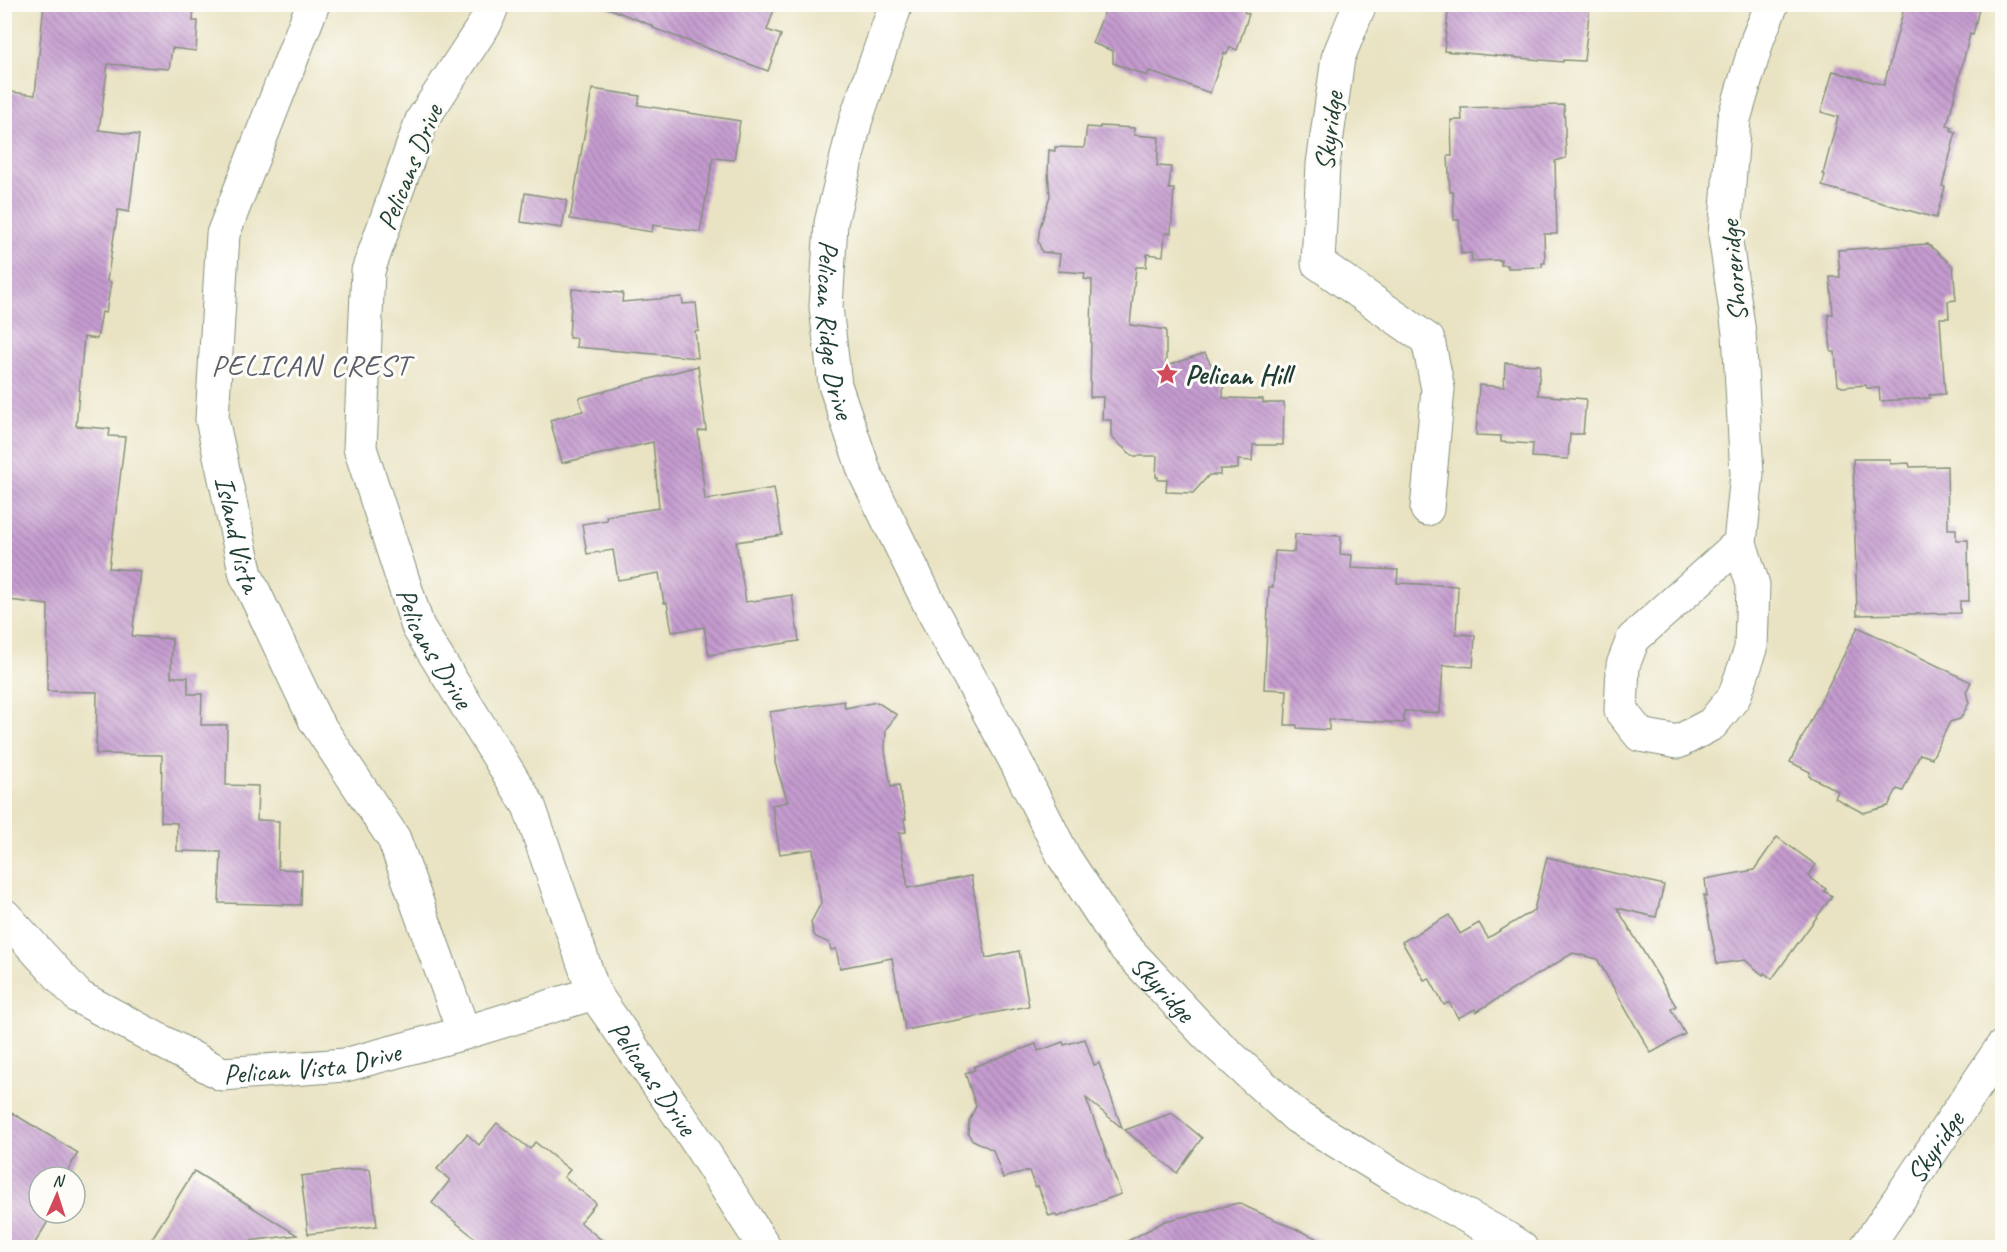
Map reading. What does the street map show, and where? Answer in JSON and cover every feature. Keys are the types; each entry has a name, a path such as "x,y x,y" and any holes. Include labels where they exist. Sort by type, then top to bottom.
{"street":[{"name":"Island Vista","path":"313,4 223,234 212,419 246,575 315,720 394,839 464,1033"},
{"name":"Pelicans Drive","path":"493,4 486,21 422,120 368,271 360,448 418,627 529,806 594,993 689,1129 765,1248"},
{"name":"Pelican Ridge Drive","path":"896,4 856,119 831,223 826,307 835,385 862,462 932,609"},
{"name":"Skyridge","path":"1360,4 1338,58 1323,164 1318,263 1428,340 1438,389 1427,509"},
{"name":"Shoreridge","path":"1740,543 1633,639 1623,665 1621,711 1640,735 1678,742 1712,724 1734,697 1751,649 1754,585 1740,543 1748,474 1739,333 1725,236 1734,119 1758,38 1773,4"},
{"name":"Skyridge","path":"932,609 1014,758 1064,857 1120,942 1207,1035 1297,1117 1397,1178 1521,1248"},
{"name":"Pelican Vista Drive","path":"4,915 79,997 222,1074 345,1065 464,1033 594,993"},
{"name":"Skyridge","path":"1866,1248 2002,1047"}],"building":[{"path":"44,4 194,4 193,21 198,21 196,51 172,48 169,69 108,64 99,130 139,135 129,212 118,210 107,281 111,282 106,313 102,312 97,339 84,337 76,426 110,429 109,436 125,437 109,568 140,571 132,636 172,639 171,677 188,677 188,694 202,694 201,725 227,725 226,785 258,786 257,820 279,821 278,869 302,870 301,905 219,903 221,852 177,851 177,823 161,822 162,755 96,754 97,692 47,691 48,605 10,600 11,595 4,594 4,91 35,95"},
{"path":"603,4 776,4 767,30 781,35 768,71 653,28 653,26 603,6"},
{"path":"1108,4 1247,4 1244,12 1249,14 1237,50 1230,47 1227,54 1224,53 1210,93 1149,71 1147,76 1113,63 1113,51 1092,43"},
{"path":"1449,4 1590,4 1584,61 1563,60 1563,62 1444,51"},
{"path":"1905,4 1980,4 1973,35 1970,34 1947,126 1952,127 1951,130 1956,132 1936,218 1822,186 1838,117 1821,112 1833,71 1884,85"},
{"path":"592,89 640,96 638,105 740,121 734,160 713,158 700,232 653,225 652,232 570,219"},
{"path":"1564,105 1566,158 1555,161 1557,234 1544,234 1545,263 1542,263 1542,267 1508,268 1508,265 1501,265 1501,260 1472,261 1471,253 1461,254 1459,220 1454,220 1453,192 1450,192 1448,156 1452,156 1451,120 1462,120 1461,108"},
{"path":"1100,126 1134,128 1134,135 1159,137 1157,166 1171,167 1169,189 1174,189 1171,233 1165,233 1163,256 1147,254 1146,267 1136,267 1130,325 1166,330 1166,366 1205,353 1214,371 1224,371 1223,398 1263,399 1263,403 1284,403 1283,445 1253,445 1252,461 1238,460 1238,469 1220,469 1220,475 1209,475 1193,493 1166,492 1167,480 1158,480 1156,477 1157,456 1133,456 1111,437 1111,420 1102,420 1103,397 1090,397 1092,280 1084,279 1085,273 1058,271 1060,254 1042,252 1038,241 1050,196 1049,150 1055,151 1055,147 1084,148 1087,127 1100,128"},
{"path":"525,193 567,200 562,228 521,222"},
{"path":"1928,244 1953,266 1956,300 1948,301 1949,318 1940,318 1945,394 1929,395 1930,398 1880,401 1879,388 1867,388 1866,385 1842,387 1838,385 1835,352 1831,352 1828,314 1833,314 1830,277 1840,277 1838,250"},
{"path":"572,289 623,293 622,302 682,297 683,304 696,303 699,331 695,331 698,358 576,347 577,338 569,338"},
{"path":"1505,363 1540,365 1538,395 1586,399 1583,434 1570,434 1568,459 1532,457 1533,444 1501,442 1501,436 1476,435 1479,385 1504,387"},
{"path":"698,366 706,430 698,431 705,500 774,488 782,535 736,542 746,602 792,595 799,641 709,655 704,627 672,632 659,573 618,580 613,550 587,554 582,524 607,520 606,516 659,508 653,442 562,463 550,420 583,411 579,398"},
{"path":"1853,459 1890,459 1890,464 1909,463 1910,467 1947,466 1948,529 1956,529 1956,540 1968,540 1969,601 1960,601 1960,613 1857,615"},
{"path":"1295,534 1341,536 1340,554 1352,555 1351,568 1398,570 1397,583 1458,586 1456,634 1475,635 1473,667 1443,665 1440,713 1404,711 1404,723 1329,719 1329,730 1285,725 1287,690 1264,689 1269,587 1273,587 1275,551 1294,552"},
{"path":"1858,627 1971,682 1966,692 1969,703 1960,719 1950,722 1932,758 1920,754 1903,791 1897,789 1888,806 1863,813 1835,798 1838,791 1809,776 1810,772 1790,762"},
{"path":"844,701 845,708 877,702 897,715 886,729 885,750 891,787 899,785 906,819 904,819 906,832 899,833 908,888 971,876 986,958 1019,951 1029,1006 905,1030 892,958 840,968 836,949 831,950 829,943 816,937 813,933 811,922 821,903 813,849 780,854 772,805 788,802 775,763 770,712"},
{"path":"1777,837 1816,865 1808,876 1832,896 1772,979 1764,973 1763,975 1745,960 1717,964 1704,895 1707,896 1705,879 1754,870"},
{"path":"1547,857 1664,885 1656,917 1617,908 1676,1006 1671,1009 1685,1034 1651,1053 1597,959 1573,953 1476,1012 1475,1009 1458,1018 1449,1002 1444,1005 1429,978 1424,980 1402,942 1449,915 1460,934 1479,923 1488,938 1534,910"},
{"path":"1085,1039 1094,1065 1099,1063 1122,1128 1086,1098 1121,1194 1057,1217 1055,1214 1049,1216 1038,1186 1035,1187 1029,1171 1003,1178 993,1150 971,1139 968,1133 969,1121 976,1106 965,1073 975,1070 973,1067 1036,1044 1038,1051 1063,1042 1064,1045"},
{"path":"4,1108 78,1153 71,1165 27,1165 27,1225 46,1225 32,1248 4,1248"},
{"path":"1172,1113 1202,1138 1177,1173 1125,1130"},
{"path":"497,1123 530,1149 535,1142 570,1170 564,1177 596,1203 580,1222 611,1248 487,1248 432,1203 450,1180 437,1169 467,1134 479,1145"},
{"path":"370,1169 377,1226 308,1234 301,1176"},
{"path":"194,1171 297,1235 248,1241 258,1248 146,1248"},
{"path":"1238,1203 1338,1248 1115,1248 1165,1221"}],"place":[{"name":"Pelican Hill","path":"1167,374"}],"district":[{"name":"PELICAN CREST","path":"311,365"}]}
